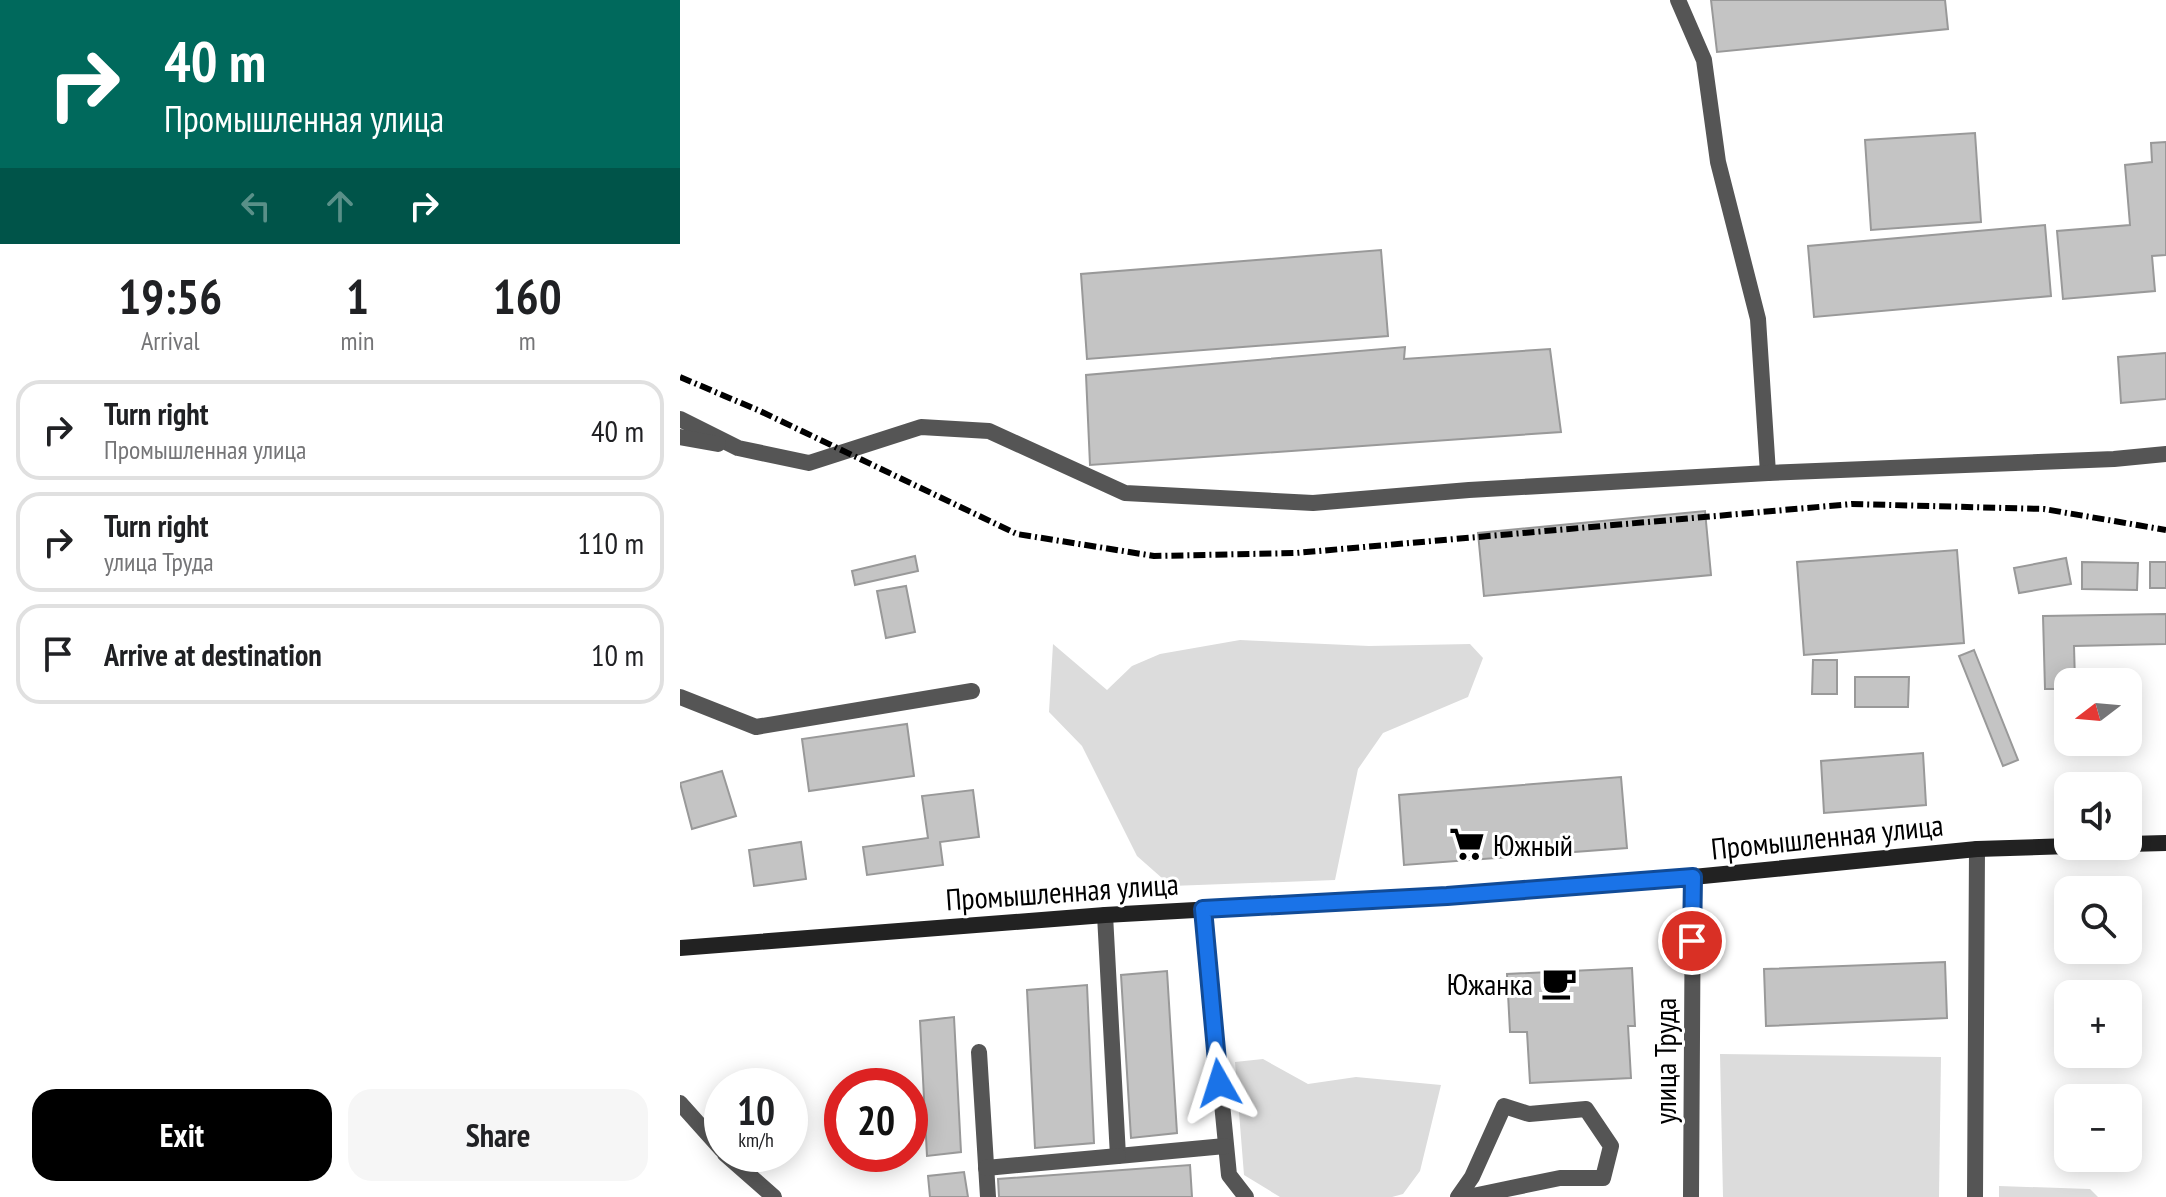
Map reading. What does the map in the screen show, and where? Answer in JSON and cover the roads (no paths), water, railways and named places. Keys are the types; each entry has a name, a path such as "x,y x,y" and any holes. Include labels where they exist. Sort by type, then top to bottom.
{"main road":[{"path":"2142,844 2166,843"},
{"name":"Промышленная улица","path":"680,948 1105,915 1447,896 1693,877 1977,849 2054,847"}],"street":[{"path":"1678,0 1704,60 1718,162 1758,319 1768,473"},
{"path":"680,419 738,448"},
{"path":"680,437 809,463 921,427 989,431 1125,493 1313,503 1469,490 1768,473 2099,460 2166,454"},
{"path":"680,697 756,727 972,691"},
{"path":"1975,1197 1977,849"},
{"name":"улица Труда","path":"1691,1197 1693,877"},
{"path":"1203,909 1229,1175 1246,1197"},
{"path":"1105,915 1118,1156"},
{"path":"979,1052 988,1197"},
{"path":"680,1103 704,1130"},
{"path":"1458,1197 1472,1177 1504,1106 1529,1114 1586,1109 1611,1146 1603,1178 1560,1178 1468,1197"},
{"path":"986,1168 1225,1146"},
{"path":"746,1172 774,1197"}],"railway":[{"path":"680,377 760,411 1017,534 1154,556 1296,553 1852,504 2044,509 2166,530"}],"place":[{"name":"Южный","path":"1467,844"},
{"name":"Южанка","path":"1559,983"}]}
